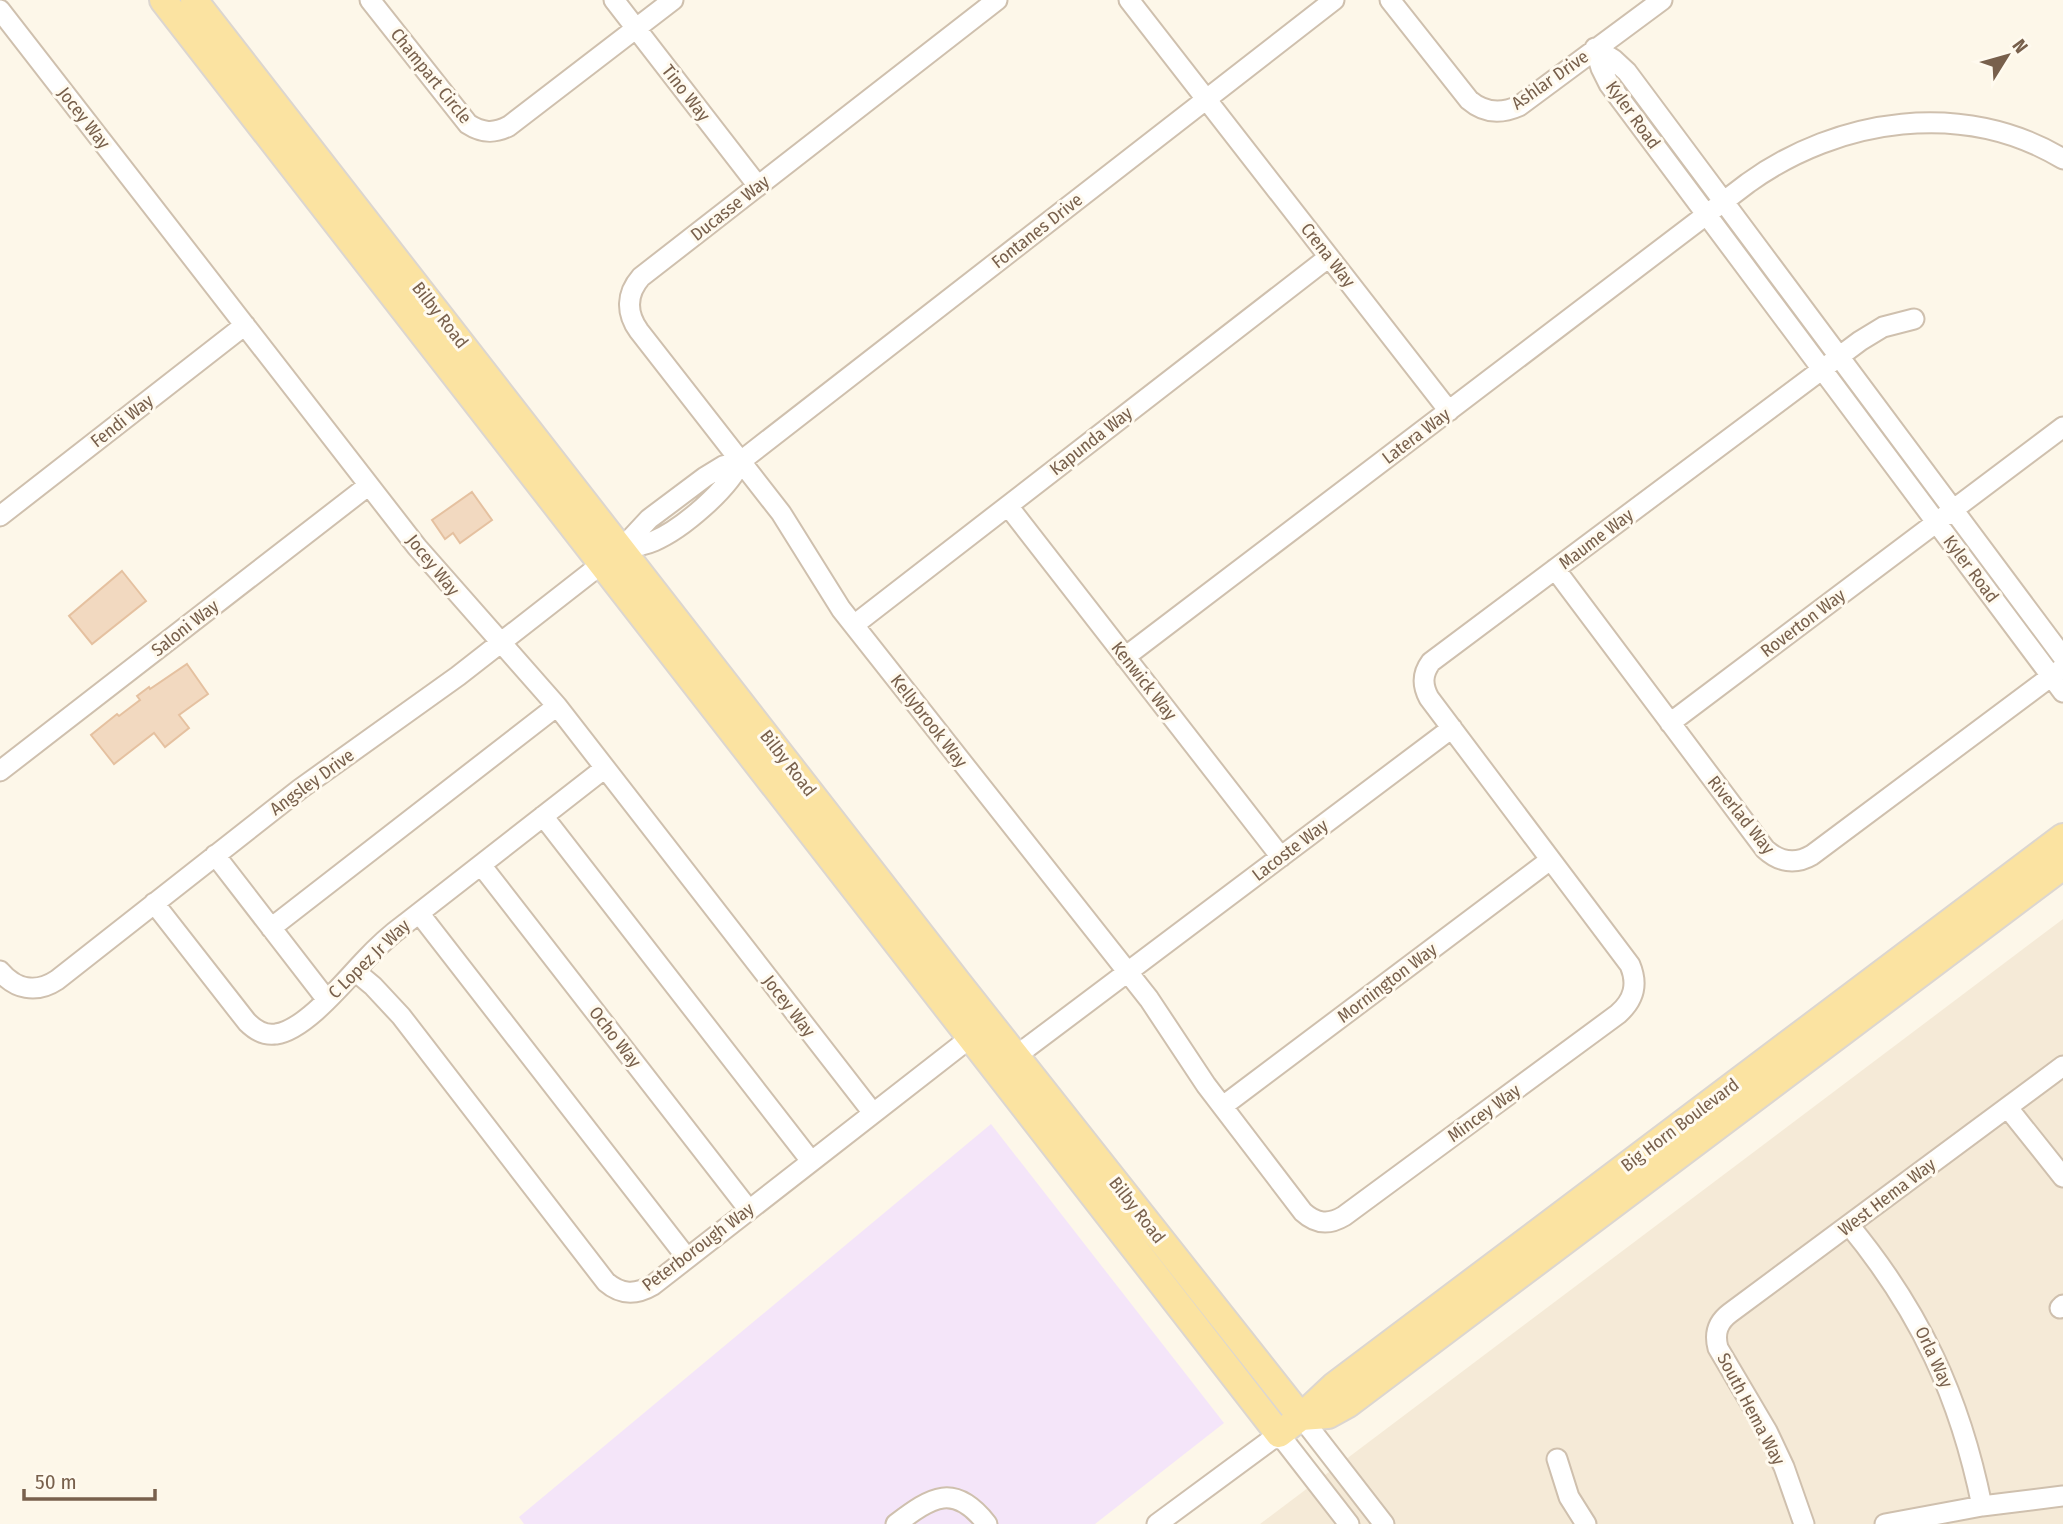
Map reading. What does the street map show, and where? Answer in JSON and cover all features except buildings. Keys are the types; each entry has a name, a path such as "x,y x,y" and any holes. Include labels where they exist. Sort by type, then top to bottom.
{"main road":[{"name":"Bilby Road","path":"163,0 1279,1434"},
{"name":"Bilby Road","path":"194,0 1016,1056 1301,1417"},
{"name":"Big Horn Boulevard","path":"1279,1434 1334,1386 2063,837"},
{"name":"Big Horn Boulevard","path":"1301,1417 1328,1415 1348,1404 2063,866"}],"street":[{"name":"Champart Circle","path":"370,0 468,124 485,132 509,126 673,0"},
{"name":"Tino Way","path":"614,0 758,186"},
{"name":"Ducasse Way","path":"741,461 634,324 629,299 636,283 997,0"},
{"name":"Crena Way","path":"1129,0 1449,411"},
{"name":"Fontanes Drive","path":"622,548 649,519 705,477 723,466 741,461 1334,0"},
{"name":"Ashlar Drive","path":"1390,0 1469,100 1491,111 1500,112 1519,106 1662,0"},
{"name":"Jocey Way","path":"0,10 369,485 452,589 557,706 873,1113"},
{"name":"Kyler Road","path":"1595,48 1627,72 2063,657"},
{"name":"Kyler Road","path":"1595,48 1609,84 1937,523 2059,679"},
{"name":"Latera Way","path":"1125,657 1765,171 1803,150 1846,134 1894,125 1943,124 1990,131 2034,145 2063,159"},
{"name":"Kapunda Way","path":"854,625 1329,257"},
{"name":"Maume Way","path":"1452,729 1425,691 1424,674 1431,662 1871,333 1914,319"},
{"name":"Fendi Way","path":"0,516 245,325"},
{"name":"Roverton Way","path":"1670,723 2063,428"},
{"name":"Kellybrook Way","path":"741,461 794,532 824,583 854,625 1128,972"},
{"name":"Saloni Way","path":"0,771 369,485"},
{"name":"Kenwick Way","path":"1008,506 1281,857"},
{"name":"Angsley Drive","path":"0,971 21,987 43,987 57,980 300,789 422,704 622,548"},
{"name":"Riverlad Way","path":"1555,569 1765,849 1779,859 1796,862 1812,855 2059,679"},
{"path":"271,928 557,706"},
{"name":"Lacoste Way","path":"1016,1056 1452,729"},
{"name":"Mincey Way","path":"1128,972 1168,1025 1206,1084 1303,1212 1313,1220 1328,1223 1344,1216 1618,1014 1633,995 1634,979 1630,965 1452,729"},
{"name":"C Lopez Jr Way","path":"154,903 253,1028 270,1034 285,1032 327,1000 390,936 605,768"},
{"path":"543,816 811,1161"},
{"path":"215,855 327,1000"},
{"name":"Mornington Way","path":"1223,1106 1550,860"},
{"name":"Ocho Way","path":"481,865 749,1210"},
{"path":"419,913 687,1258"},
{"name":"Peterborough Way","path":"355,971 401,1016 606,1282 619,1291 636,1293 653,1285 970,1038"},
{"name":"West Hema Way","path":"1716,1332 1724,1318 2063,1066"},
{"path":"2007,1108 2063,1177"},
{"name":"Orla Way","path":"1849,1225 1894,1283 1931,1347 1963,1427 1982,1506"},
{"name":"South Hema Way","path":"1716,1332 1718,1348 1753,1405 1778,1455 1804,1524"},
{"name":"Bilby Road","path":"1301,1417 1384,1524"},
{"path":"1157,1524 1279,1434"},
{"name":"Bilby Road","path":"1279,1434 1349,1524"},
{"path":"1557,1459 1569,1497 1586,1524"},
{"path":"1885,1524 1982,1506 2063,1496"},
{"path":"896,1524 928,1501 953,1497 974,1507 987,1524"}],"shaded area":[{"path":"2063,919 2063,1524 1260,1524"},
{"path":"991,1124 1224,1423 1095,1524 524,1524 519,1517"}]}
